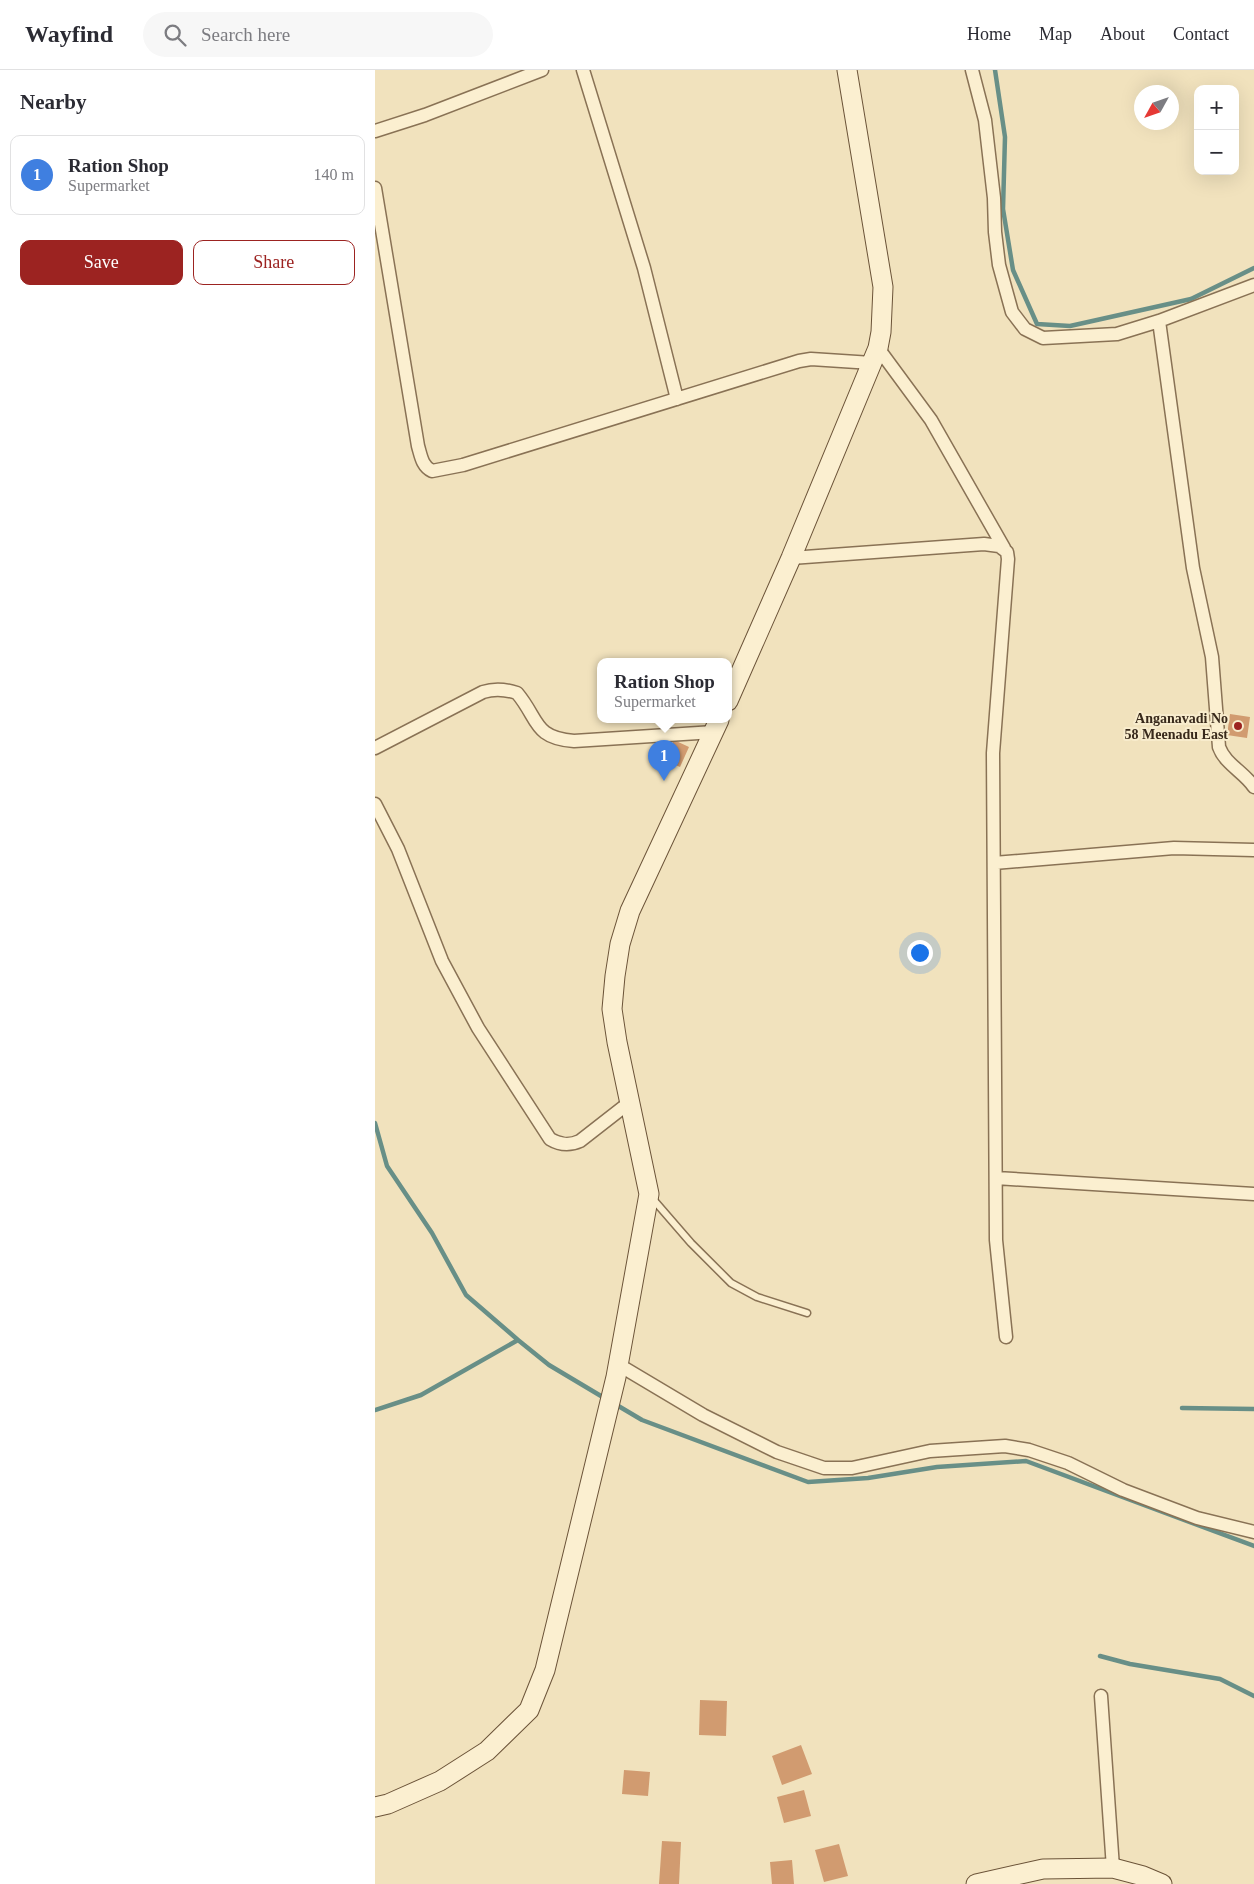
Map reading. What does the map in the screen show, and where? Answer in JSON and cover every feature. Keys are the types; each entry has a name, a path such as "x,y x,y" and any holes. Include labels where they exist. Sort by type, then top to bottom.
{"street":[{"path":"375,131 425,115 542,70"},
{"path":"583,70 644,268 677,399"},
{"path":"732,692 791,558 875,355 883,314 883,288 847,70"},
{"path":"972,70 985,120 995,198 995,232 999,265 1012,312 1017,322 1025,329 1043,338 1117,334 1159,321 1254,285"},
{"path":"375,188 417,446 426,468 432,471 463,465 799,361 875,355"},
{"path":"1159,321 1193,568 1212,656 1219,747 1221,753 1254,787"},
{"path":"875,355 931,420 1007,552 1008,559 993,753 996,1240 1006,1337"},
{"path":"791,558 984,544 1004,548"},
{"path":"375,748 421,722 493,689 517,693 540,729 555,739 574,742 717,726"},
{"path":"375,1808 439,1781 487,1752 529,1710 545,1670 601,1444 617,1371 649,1194 617,1042 612,1009 620,944 630,911 717,726"},
{"path":"375,804 397,849 442,961 478,1028 550,1139 557,1143 565,1144 573,1144 580,1141 629,1102"},
{"path":"994,863 1174,848 1254,850"},
{"path":"996,1178 1254,1194"},
{"path":"617,1371 777,1452 824,1468 852,1468 930,1451 1005,1446 1029,1450 1069,1463 1123,1490 1197,1518 1254,1532"},
{"path":"1101,1696 1113,1868"},
{"path":"976,1884 1043,1869 1113,1868 1144,1880 1162,1884"}],"lane":[{"path":"649,1194 691,1243 731,1284 757,1297 807,1313"}],"building":[{"name":"Anganavadi No 58 Meenadu East","path":"1230,714 1250,717 1247,738 1227,735"},
{"path":"674,740 689,747 680,767 665,760"},
{"path":"700,1700 727,1701 726,1736 699,1735"},
{"path":"801,1745 812,1774 782,1785 772,1756"},
{"path":"624,1770 650,1772 648,1796 622,1794"},
{"path":"804,1790 811,1816 784,1823 777,1797"},
{"path":"662,1841 681,1842 679,1884 659,1884"},
{"path":"839,1844 848,1876 824,1882 815,1850"},
{"path":"792,1860 794,1884 772,1884 770,1862"}],"waterway":[{"path":"995,70 1005,137 1003,209 1013,270 1037,324 1070,326 1191,299 1254,268"},
{"path":"375,1123 387,1166 432,1233 466,1295 518,1340"},
{"path":"375,1410 421,1395 518,1340 549,1365 606,1399"},
{"path":"615,1404 642,1420 808,1482 868,1478 937,1467 1026,1461 1254,1546"},
{"path":"1182,1408 1254,1409"},
{"path":"1100,1656 1130,1664 1220,1679 1254,1696"}],"place":[{"name":"Anganavadi No 58 Meenadu East","path":"1238,726"},
{"name":"Ration Shop","path":"664,781"}]}
